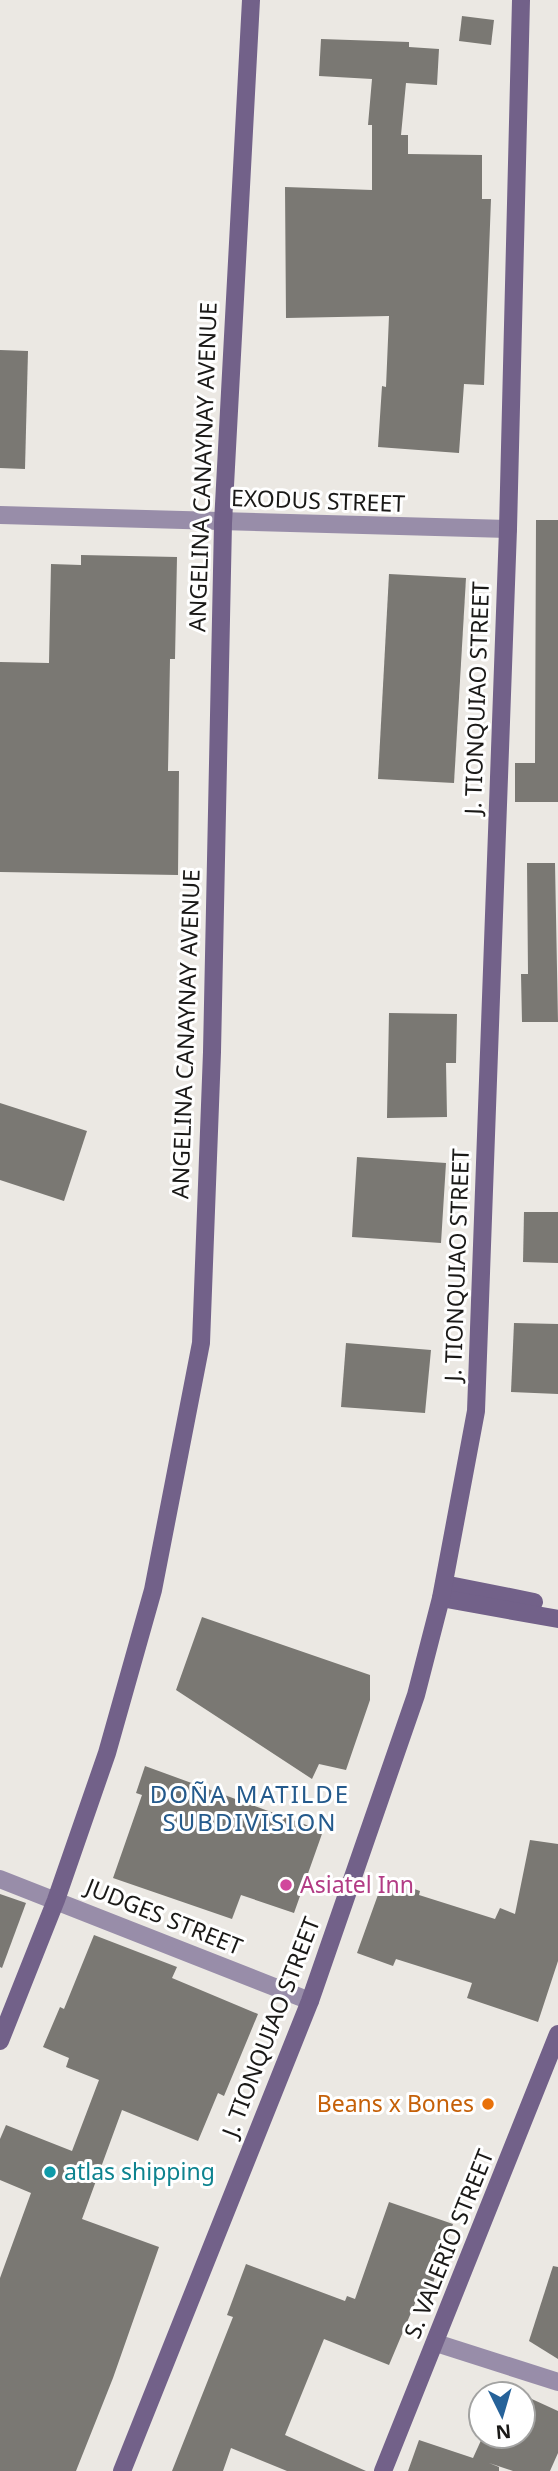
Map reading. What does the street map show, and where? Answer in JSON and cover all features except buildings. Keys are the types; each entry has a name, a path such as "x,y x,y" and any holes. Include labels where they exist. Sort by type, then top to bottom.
{"street":[{"name":"ANGELINA CANAYNAY AVENUE","path":"0,2041 56,1900 107,1753 153,1590 201,1343 212,1052 223,523 251,0"},
{"name":"J. TIONQUIAO STREET","path":"122,2471 310,2001 416,1695 442,1591 476,1411 508,529 521,0"},
{"name":"EXODUS STREET","path":"0,515 508,529"},
{"path":"442,1591 558,1607"},
{"path":"442,1591 558,1619"},
{"name":"JUDGES STREET","path":"0,1879 310,2001"},
{"name":"S. VALERIO STREET","path":"383,2471 558,2034"},
{"path":"436,2343 558,2382"}],"place":[{"name":"Asiatel Inn","path":"286,1885"},
{"name":"Beans x Bones","path":"488,2104"},
{"name":"atlas shipping","path":"50,2172"}],"district":[{"name":"DOÑA MATILDE SUBDIVISION","path":"250,1809"}]}
